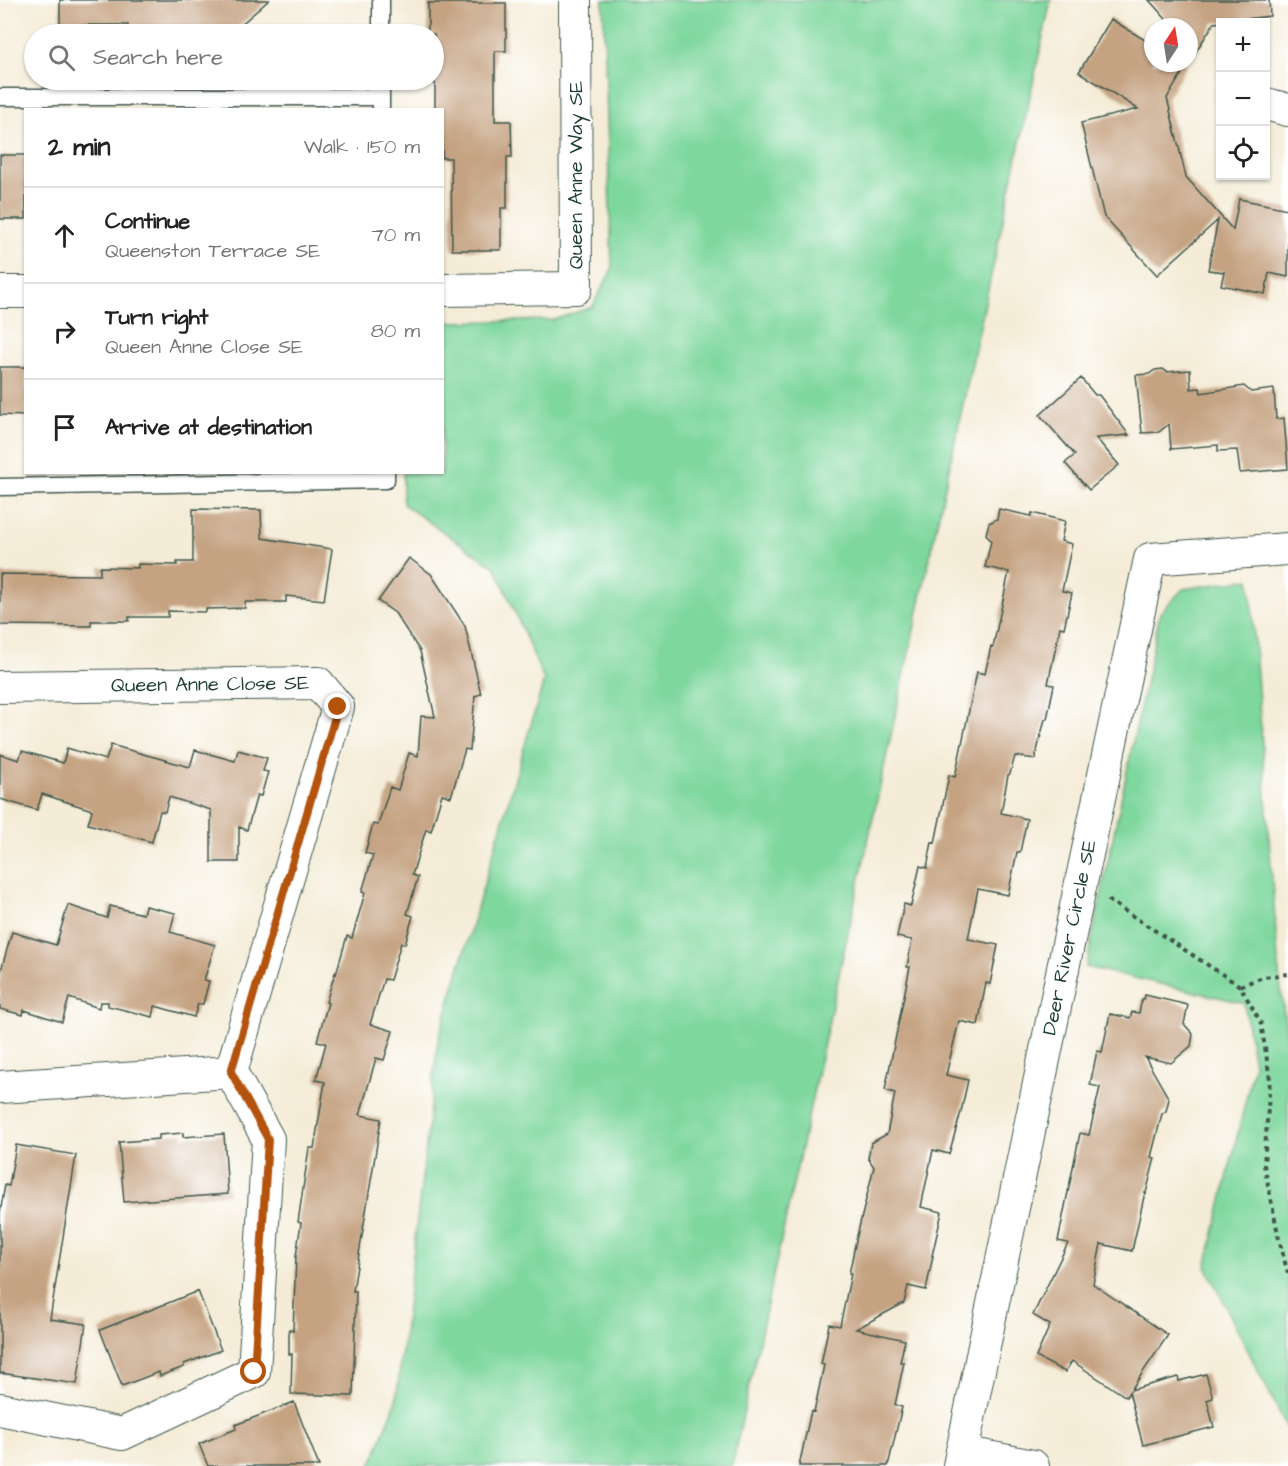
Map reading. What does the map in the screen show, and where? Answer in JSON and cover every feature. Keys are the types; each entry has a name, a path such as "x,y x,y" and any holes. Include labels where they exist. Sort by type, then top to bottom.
{"street":[{"name":"Queen Anne Way SE","path":"444,290 576,288 575,0"},
{"path":"1270,105 1288,110"},
{"path":"0,292 24,292"},
{"name":"Deer River Circle SE","path":"1033,1466 960,1459 1150,559 1288,549"},
{"name":"Queen Anne Close SE","path":"0,687 318,683 338,707 231,1072"},
{"path":"0,1087 231,1072 268,1139 254,1372 122,1434 0,1409"}],"lane":[{"path":"381,0 381,24"},
{"path":"0,97 381,103"},
{"path":"0,487 386,480 386,474"}],"path":[{"path":"1079,892 1104,897 1240,986 1261,1023 1270,1080 1264,1165 1278,1239 1288,1274"},
{"path":"1240,986 1263,976 1288,974"}],"green space":[{"path":"603,0 1051,0 732,1466 371,1466 396,1402 438,1041 544,680 496,568 403,504 403,474 444,474 444,322 553,320 592,307 612,269"},
{"path":"1250,579 1279,974 1288,1046 1288,1430 1206,1267 1254,1065 1244,1003 1086,967 1160,613 1183,589"}],"building":[{"path":"60,0 269,0 241,24 60,24"},
{"path":"1149,0 1269,0 1270,16 1216,18 1216,23 1198,48 1198,18 1165,18"},
{"path":"428,3 506,3 506,51 495,51 495,121 511,121 512,157 507,157 507,208 501,208 501,250 452,250 451,158 444,158 444,108 435,108 435,90 444,90 444,24 428,24"},
{"path":"1111,19 1144,39 1144,72 1183,72 1167,98 1186,177 1233,230 1239,199 1288,209 1288,277 1269,273 1265,294 1221,285 1224,272 1208,270 1218,220 1157,275 1104,217 1081,123 1138,109 1079,72"},
{"path":"0,155 24,155 24,219 0,219"},
{"path":"0,367 24,367 24,416 0,415"},
{"path":"1163,369 1167,372 1190,370 1191,389 1200,388 1201,393 1244,386 1251,392 1274,389 1276,419 1284,418 1288,469 1240,473 1237,450 1218,451 1218,445 1171,449 1169,424 1159,432 1142,433 1136,375 1149,374"},
{"path":"1081,378 1095,395 1099,395 1129,435 1096,438 1119,465 1089,490 1065,463 1075,455 1040,415"},
{"path":"193,509 261,510 262,538 332,549 324,600 286,596 286,602 245,602 245,608 206,609 206,612 168,611 168,617 129,617 129,621 91,621 91,626 0,625 0,574 100,575 100,567 138,568 138,564 177,565 177,562 193,562"},
{"path":"999,509 1031,516 1032,513 1065,521 1061,541 1072,544 1062,591 1072,593 1064,628 1060,627 1048,684 1054,685 1047,719 1045,719 1035,759 1015,756 1008,775 1001,813 1027,819 1008,895 978,889 968,939 998,945 990,984 986,983 978,1025 959,1021 946,1075 968,1080 949,1154 933,1150 921,1207 942,1212 926,1290 908,1286 904,1303 856,1329 905,1340 900,1362 904,1362 895,1405 902,1407 888,1466 799,1466 824,1365 821,1364 829,1324 840,1326 856,1240 874,1167 868,1158 871,1143 887,1134 895,1093 885,1090 910,967 907,967 912,940 897,937 904,904 911,906 920,866 927,868 932,842 935,843 949,775 955,777 977,672 985,674 1009,572 985,567 991,541 986,534 989,523 997,519"},
{"path":"409,558 431,574 465,626 481,694 475,696 470,750 465,749 451,797 442,794 431,831 426,829 412,875 418,877 407,914 413,916 405,944 401,943 390,980 384,979 370,1024 393,1031 384,1060 376,1058 360,1115 381,1119 353,1291 356,1291 353,1396 291,1394 292,1354 289,1354 289,1329 293,1330 296,1256 301,1223 298,1222 309,1148 314,1148 325,1082 316,1080 326,1043 317,1041 328,1003 326,1002 347,936 352,938 365,893 362,892 373,855 365,853 373,824 378,825 390,787 398,790 409,753 418,756 421,716 435,717 420,651 395,613 378,601"},
{"path":"111,745 190,767 195,750 235,761 238,750 267,758 263,771 268,772 261,796 257,795 247,830 239,827 239,862 211,862 211,810 169,797 165,812 160,811 152,842 88,824 92,810 42,794 37,810 0,799 0,754 19,760 22,751 63,763 67,748 106,760"},
{"path":"68,905 107,918 110,906 143,914 145,906 175,913 170,932 215,945 204,980 209,981 203,1004 198,1004 194,1017 155,1006 153,1017 108,1006 108,1002 100,1002 99,1008 69,998 62,1022 24,1010 23,1015 0,1009 0,974 12,932 56,945"},
{"path":"1145,995 1188,1005 1184,1024 1193,1034 1191,1046 1171,1063 1145,1057 1169,1099 1166,1111 1162,1114 1151,1157 1155,1158 1132,1251 1101,1244 1093,1284 1168,1335 1131,1390 1178,1377 1179,1381 1206,1374 1213,1398 1207,1400 1214,1427 1143,1445 1129,1392 1126,1397 1072,1361 1065,1372 1036,1357 1050,1325 1033,1315 1068,1243 1058,1241 1080,1133 1089,1135 1100,1087 1090,1085 1097,1051 1102,1052 1110,1014 1130,1018 1132,1012 1139,1013"},
{"path":"183,1133 183,1137 224,1134 228,1194 124,1202 119,1142 159,1139 159,1135"},
{"path":"16,1145 76,1155 50,1319 86,1324 77,1384 0,1373 0,1213 5,1185 9,1186"},
{"path":"198,1291 221,1350 160,1376 159,1372 122,1386 100,1330"},
{"path":"294,1402 319,1466 208,1466 199,1444 236,1429 235,1425"}],"route":[{"path":"254,1372 268,1139 231,1072 338,707"}]}
